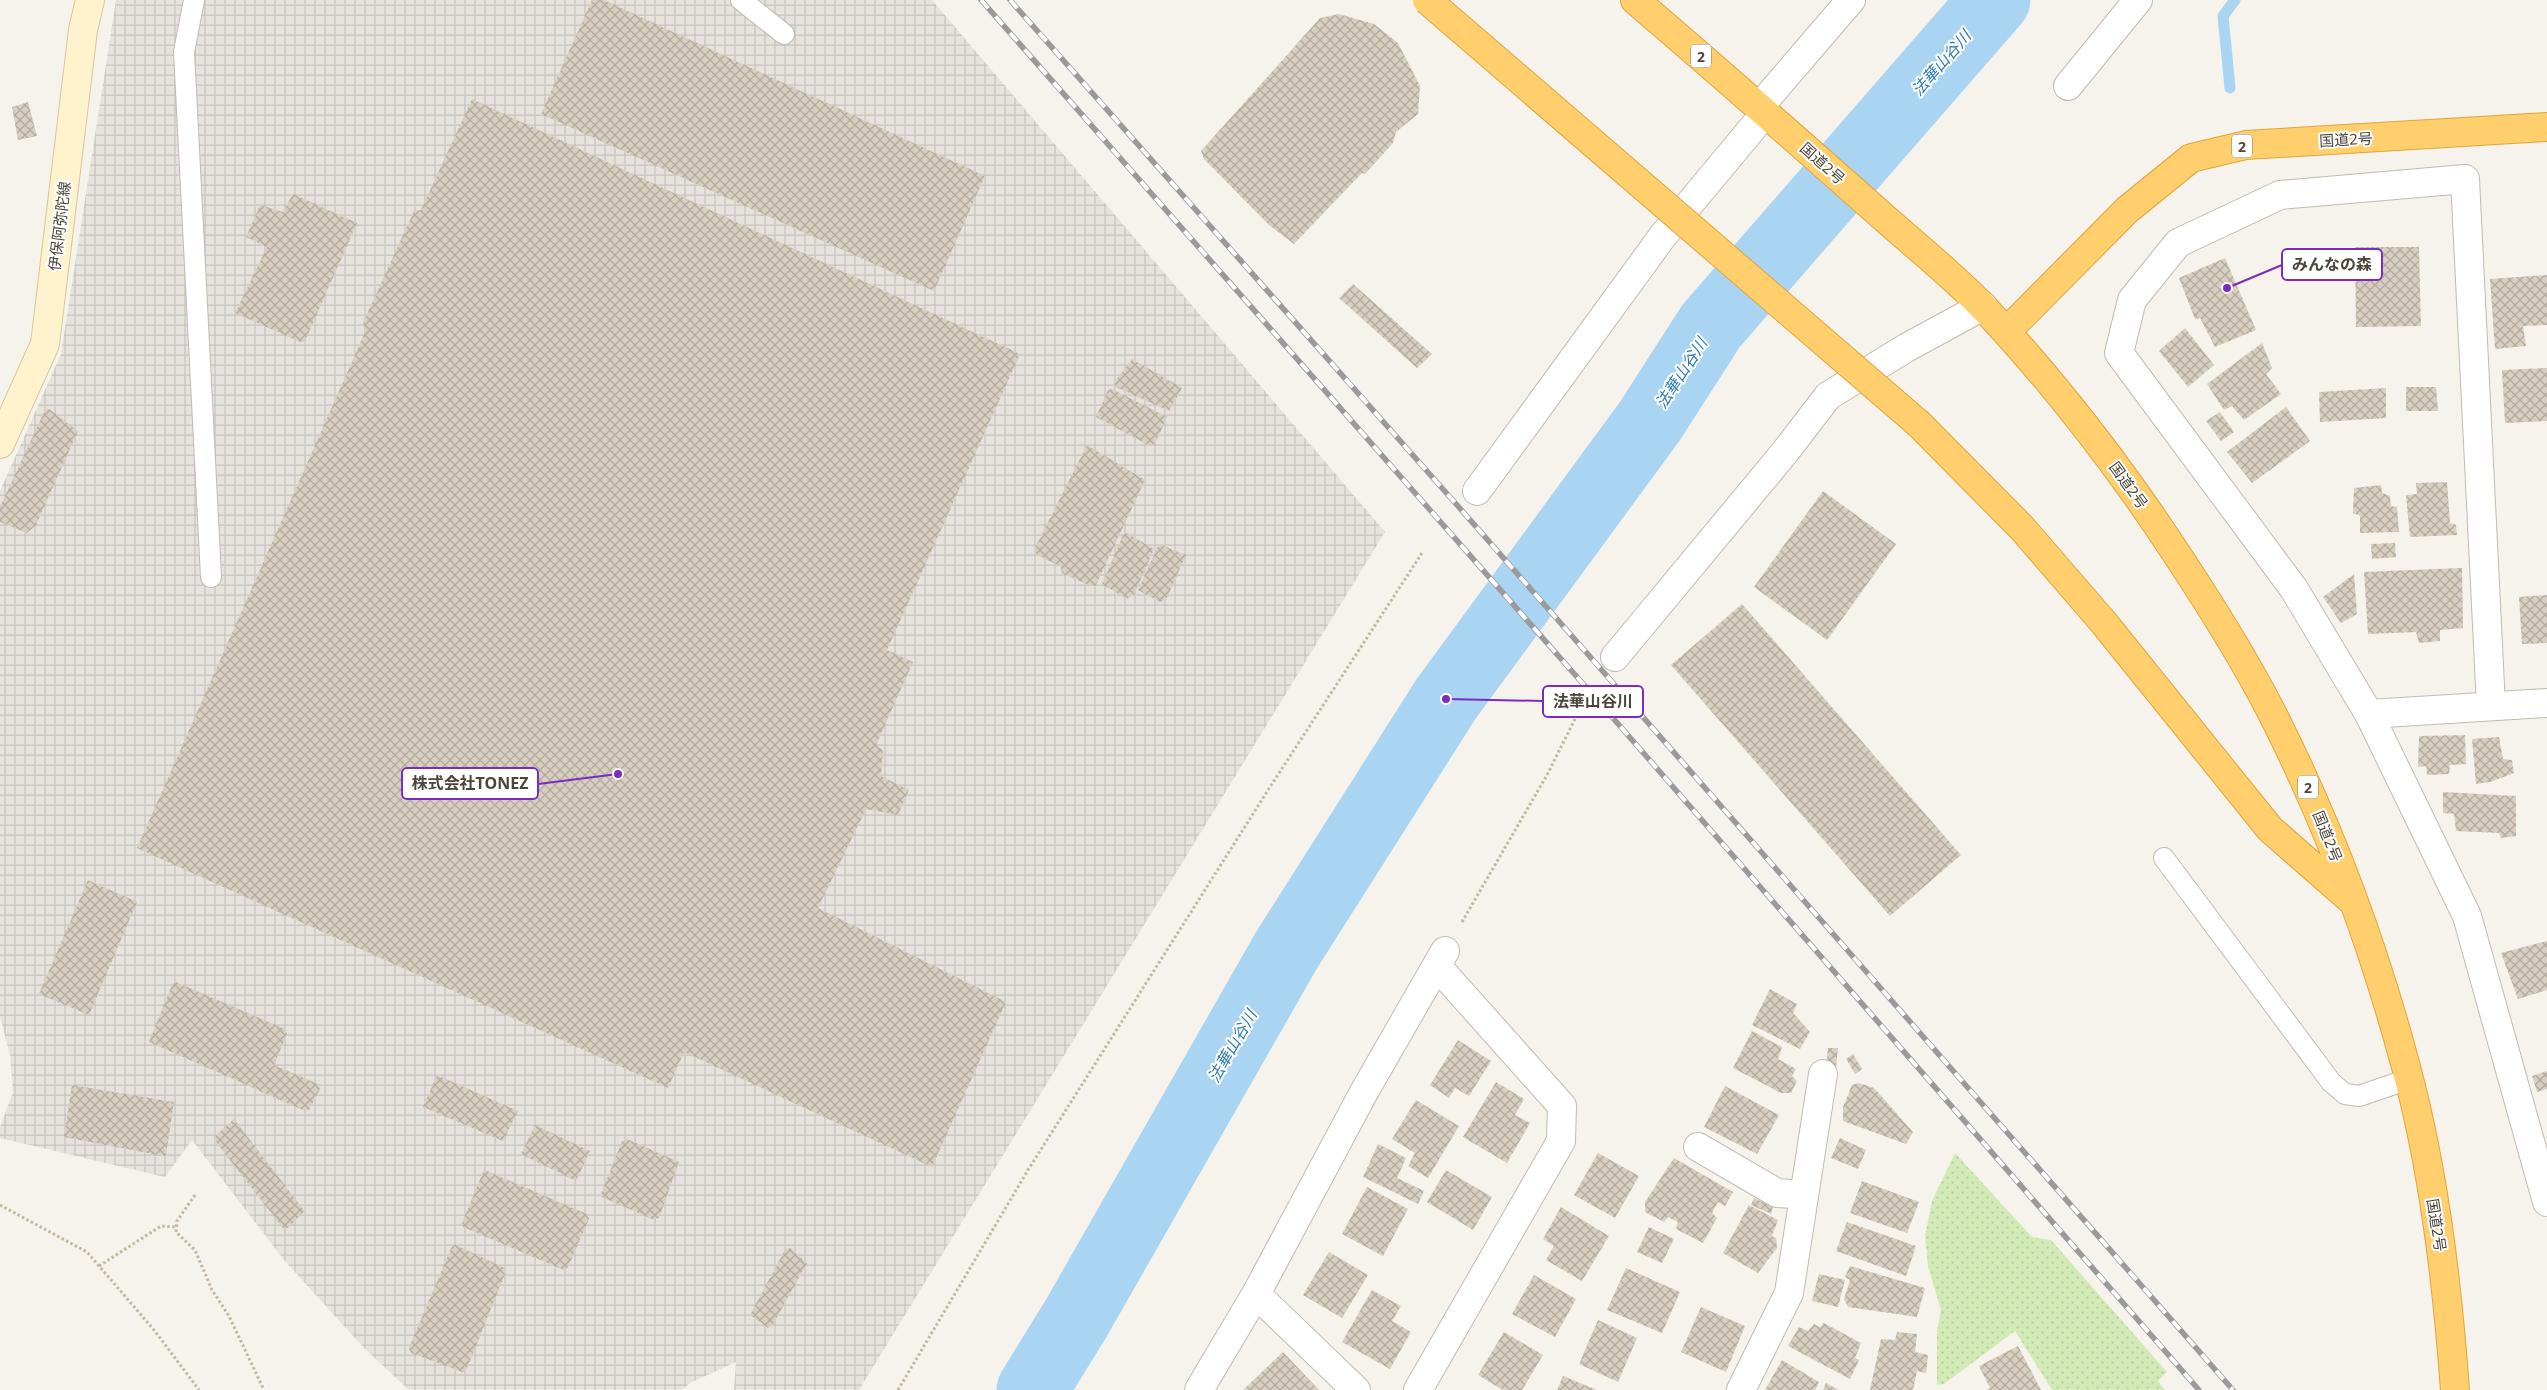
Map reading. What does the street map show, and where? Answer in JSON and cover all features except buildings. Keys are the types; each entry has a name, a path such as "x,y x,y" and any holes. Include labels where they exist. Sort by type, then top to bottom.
{"highway":[{"path":"1427,0 1919,424 2022,528 2104,623 2270,829 2355,903"},
{"name":"国道2号","path":"1635,0 1763,109 1983,306 2084,423 2153,518 2226,629 2279,726 2308,787 2355,903 2409,1079 2430,1178 2444,1266 2455,1390"},
{"name":"国道2号","path":"2006,332 2127,210 2191,158 2246,145 2547,127"}],"main road":[{"name":"伊保阿弥陀線","path":"0,444 45,344 83,30 90,0"}],"street":[{"path":"1476,491 1662,237 1851,0"},
{"path":"2068,86 2138,0"},
{"path":"2490,706 2465,179 2280,195 2178,243 2132,300 2119,353 2294,589 2369,714 2467,916 2547,1202"},
{"path":"1615,656 1785,452 1828,396 1906,348 1983,306"},
{"path":"2369,714 2547,703"},
{"path":"1199,1390 1256,1294 1364,1092 1441,958 1562,1106 1561,1141 1418,1390"},
{"path":"1741,1390 1789,1293 1823,1074"},
{"path":"1698,1147 1777,1193 1804,1195"},
{"path":"1256,1294 1356,1390"}],"lane":[{"path":"194,0 184,52 211,577"},
{"path":"741,0 784,34"},
{"path":"2164,858 2331,1082 2345,1094 2359,1096 2409,1079"}],"path":[{"path":"898,1390 1028,1170 1264,796 1422,553"},
{"path":"1441,958 1547,775 1576,717 1615,656"},
{"path":"195,1195 177,1221 176,1232 195,1250 212,1290 229,1316 264,1390"},
{"path":"0,1205 87,1252 154,1330 199,1390"},
{"path":"99,1266 161,1226 177,1226"}],"shaded area":[{"path":"116,0 932,0 1385,532 859,1390 734,1390 736,1362 690,1383 682,1390 409,1390 364,1348 284,1260 192,1140 165,1177 0,1138 0,1127 13,1092 10,1055 0,1017 0,491 61,354"}],"green space":[{"path":"1955,1153 2032,1237 2051,1240 2167,1372 2158,1381 2165,1390 2052,1390 2015,1331 1944,1384 1937,1385 1937,1331 1941,1310 1928,1266 1925,1236 1932,1201"}],"waterway":[{"name":"法華山谷川","path":"1032,1390 1077,1317 1286,951 1446,699 1650,421 1711,326 1995,0"},
{"path":"2230,88 2223,16 2235,0"}],"railway":[{"path":"981,0 1592,694 2199,1390"},
{"path":"1010,0 1457,505 2233,1390"}],"place":[{"name":"みんなの森","path":"2227,288"},
{"name":"法華山谷川","path":"1446,699"},
{"name":"株式会社TONEZ","path":"618,774"}]}
